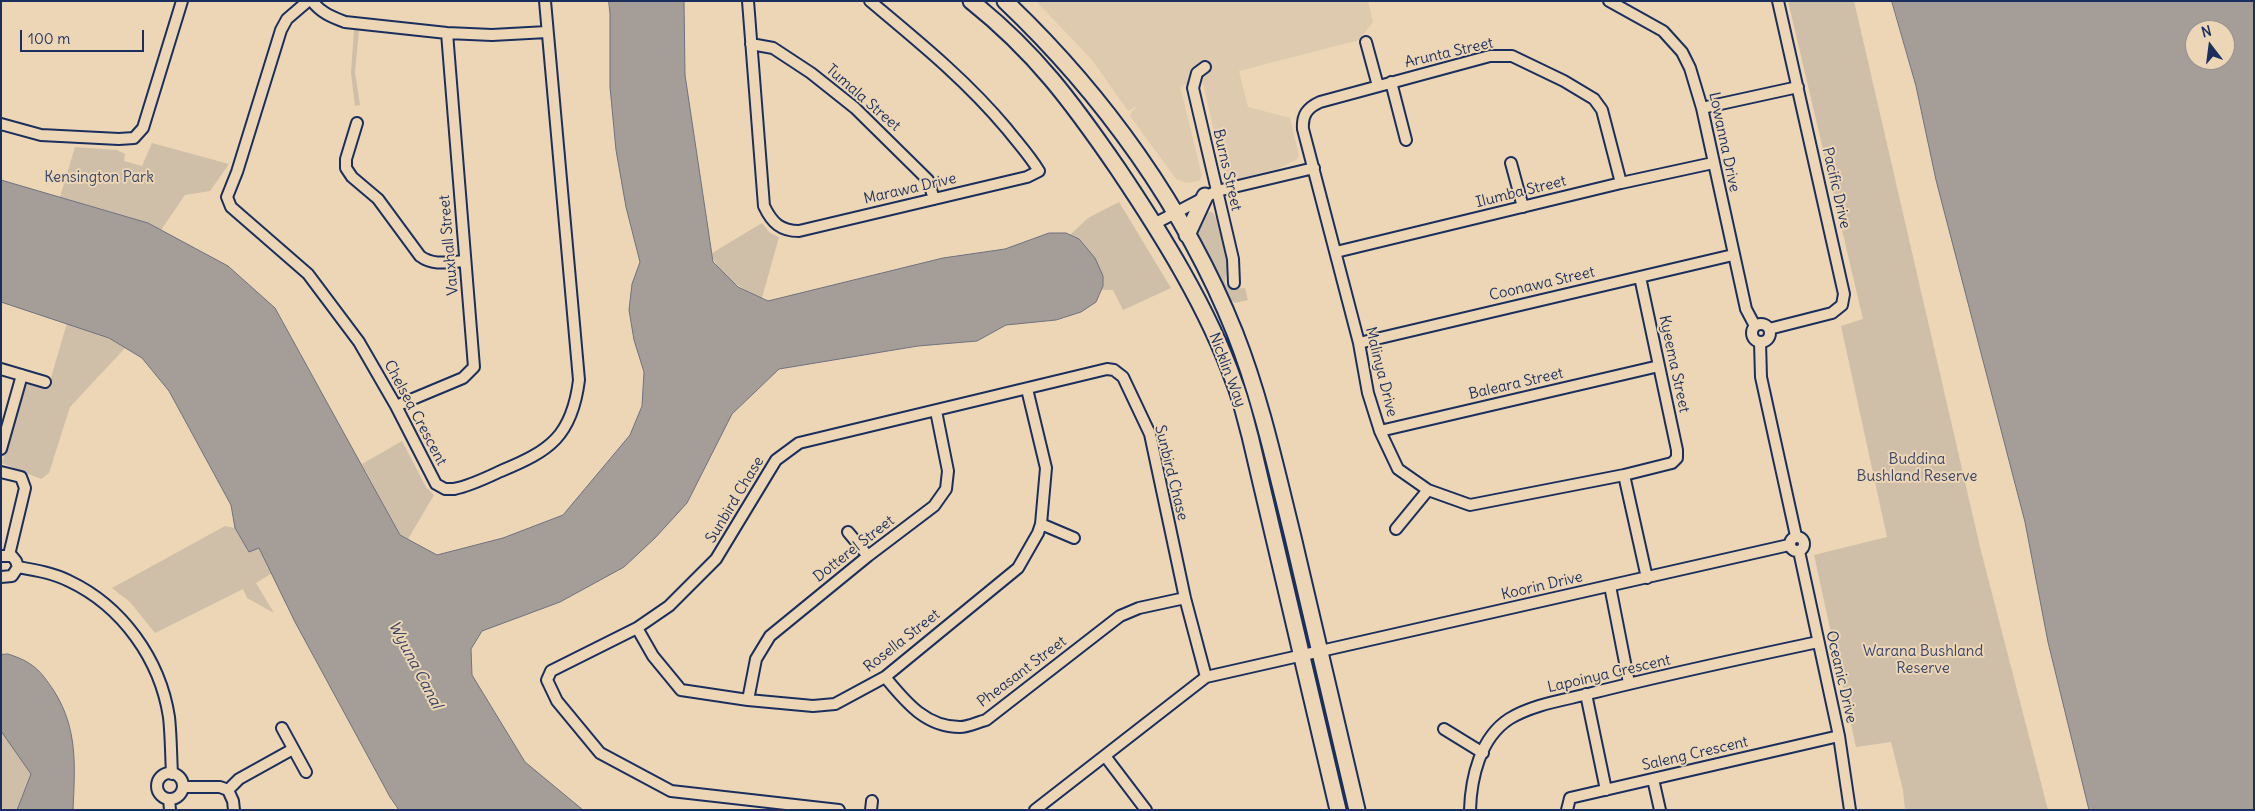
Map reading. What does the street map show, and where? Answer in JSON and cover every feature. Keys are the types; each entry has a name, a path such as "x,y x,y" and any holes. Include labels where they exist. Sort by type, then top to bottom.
{"highway":[{"name":"Nicklin Way","path":"971,1 1021,44 1048,73 1086,122 1154,224 1216,338 1234,382 1250,436 1338,810"},
{"name":"Nicklin Way","path":"1005,1 1045,41 1095,98 1144,163 1187,235 1234,332 1272,449 1357,810"},
{"path":"1187,235 1211,194"}],"street":[{"path":"1,124 50,136 128,139 140,133 182,1"},
{"name":"Chelsea Crescent","path":"308,1 287,19 281,30 237,172 227,197 231,207 308,274 359,342 396,406 436,484 445,489 462,488 535,457 549,446 570,417 576,398 578,380 545,1"},
{"path":"312,1 318,8 330,16 346,22 447,33 492,35 547,32"},
{"name":"Marawa Drive","path":"748,1 764,206 777,226 799,231 1027,177 1039,171 1032,159 982,99 945,64 870,1"},
{"name":"Lowanna Drive","path":"1609,1 1663,31 1674,42 1690,68 1702,108 1746,309 1755,326"},
{"name":"Pacific Drive","path":"1769,329 1832,313 1837,310 1844,300 1778,1"},
{"name":"Vauxhall Street","path":"396,406 463,378 474,367 447,33"},
{"path":"1366,42 1378,86"},
{"name":"Tumala Street","path":"751,44 773,48 812,73 855,108 928,180 934,199"},
{"name":"Arunta Street","path":"1314,168 1302,119 1312,106 1320,102 1391,82 1490,56 1512,56 1528,62 1594,99 1602,110 1621,183"},
{"name":"Burns Street","path":"1204,68 1198,73 1193,88 1211,194 1233,259 1234,283"},
{"path":"1391,82 1406,140"},
{"path":"1702,108 1798,86"},
{"path":"357,124 346,159 346,168 352,177 378,199 420,256 434,263 464,260"},
{"path":"1511,163 1523,207"},
{"name":"Ilumba Street","path":"1336,252 1621,183 1713,163"},
{"path":"1154,224 1211,194 1314,168"},
{"name":"Malinya Drive","path":"1314,168 1359,343 1368,393 1380,431 1398,469 1428,490 1470,505 1624,475 1672,463 1677,458"},
{"name":"Coonawa Street","path":"1359,343 1733,255"},
{"name":"Kyeema Street","path":"1640,276 1677,450 1677,458"},
{"path":"1763,324 1769,329 1769,337 1765,341 1760,342 1753,337 1752,331 1755,326 1763,324"},
{"path":"1760,342 1761,377 1792,540"},
{"name":"Baleara Street","path":"1380,431 1659,366"},
{"path":"1,369 45,382"},
{"name":"Sunbird Chase","path":"839,810 671,792 600,753 557,701 547,680 551,671 637,628 669,606 716,559 776,460 788,450 812,439 1107,369 1114,370 1123,377 1150,434 1185,598 1206,677"},
{"path":"1,449 22,375"},
{"name":"Rosella Street","path":"637,628 653,656 681,690 748,700 813,706 835,704 885,677 1018,568 1038,533 1041,524 1046,468 1027,389"},
{"name":"Dotterel Street","path":"748,700 756,659 770,636 868,556 934,506 946,488 948,471 936,411"},
{"path":"1,472 21,477 25,488 5,555 14,558 18,567"},
{"path":"1624,475 1647,578"},
{"path":"1396,529 1428,490"},
{"path":"1041,524 1074,538"},
{"path":"848,532 868,556"},
{"name":"Koorin Drive","path":"1301,655 1647,578 1792,540"},
{"name":"Oceanic Drive","path":"1792,540 1804,541 1804,546 1799,551 1839,736 1850,810"},
{"path":"1,577 12,576 18,567"},
{"path":"18,567 46,572 68,580 109,606 131,630 154,666 164,694 169,716 172,774"},
{"path":"1610,586 1629,683"},
{"name":"Pheasant Street","path":"885,677 912,708 935,723 961,727 986,720 1120,616 1139,608 1185,598"},
{"name":"Lapoinya Crescent","path":"1470,810 1470,788 1483,752 1493,736 1509,719 1543,705 1629,683 1818,642"},
{"path":"1035,810 1206,677 1301,655"},
{"path":"1586,694 1606,790"},
{"path":"282,728 306,772"},
{"path":"1444,728 1483,752"},
{"name":"Saleng Crescent","path":"1567,810 1570,798 1839,736"},
{"path":"228,790 239,779 293,749"},
{"path":"1105,756 1146,810"},
{"path":"172,774 178,777 183,787 180,794 169,799 161,795 158,787 160,779 172,774"},
{"path":"1653,779 1660,810"},
{"path":"183,787 220,787 228,790"},
{"path":"228,790 234,810"},
{"path":"169,799 170,810"}],"shaded area":[{"path":"1036,1 1368,1 1373,22 1359,40 1239,71 1248,107 1290,118 1299,156 1296,160 1277,169 1236,179 1227,178 1224,173 1202,80 1180,86 1202,176 1199,181 1186,183 1176,179 1130,116 1132,111 1139,105 1128,111 1092,60"}],"green space":[{"path":"1788,1 1854,1 1980,547 2048,810 1905,810 1903,790 1891,742 1856,747 1814,555 1887,537 1841,326 1863,319"},
{"path":"354,29 359,30 355,72 360,105 355,106 351,73"},
{"name":"Kensington Park","path":"152,143 229,164 210,191 185,195 161,230 148,223 60,197 75,147 117,150 125,154 124,161 142,166"},
{"path":"1119,202 1171,288 1123,310 1113,290 1102,290 1103,286 1088,250 1070,235 1088,218"},
{"path":"1212,212 1215,216 1228,249 1230,260 1225,283 1231,289 1245,288 1248,300 1235,303 1230,300 1199,242 1196,230 1201,215"},
{"path":"762,223 770,233 779,237 762,298 731,281 719,268 712,253"},
{"path":"67,323 109,338 125,348 70,407 49,473 41,479 2,463 27,383 48,388"},
{"path":"402,441 426,487 434,495 408,539 400,535 362,464"},
{"path":"225,526 235,528 249,551 259,548 272,573 256,583 274,613 247,598 243,589 155,633 130,602 112,588"},
{"path":"1,731 31,773 17,810 1,810"}],"water":[{"name":"Wyuna Canal","path":"609,1 684,1 685,75 713,262 738,287 768,301 943,258 1005,249 1049,233 1066,233 1079,239 1095,258 1103,276 1103,286 1096,302 1081,312 1056,320 1006,325 977,341 918,346 779,369 732,414 687,503 655,538 624,567 560,602 482,631 471,649 472,675 525,762 583,810 399,810 390,797 295,622 259,548 249,552 235,528 231,505 169,391 142,358 109,338 1,302 1,180 148,223 228,266 275,308 400,535 437,555 503,538 563,515 630,435 642,406 644,372 634,340 629,310 632,284 640,262 626,207 616,150 610,87"},
{"path":"1892,1 2254,1 2254,810 2089,810 2048,642 2025,522 1936,180 1916,86"},
{"path":"8,654 24,660 40,672 62,705 71,734 73,748 73,810 17,810 31,774 1,731 1,655"}],"park label":[{"name":"Buddina Bushland Reserve","path":"1917,468"},
{"name":"Warana Bushland Reserve","path":"1923,660"}]}
